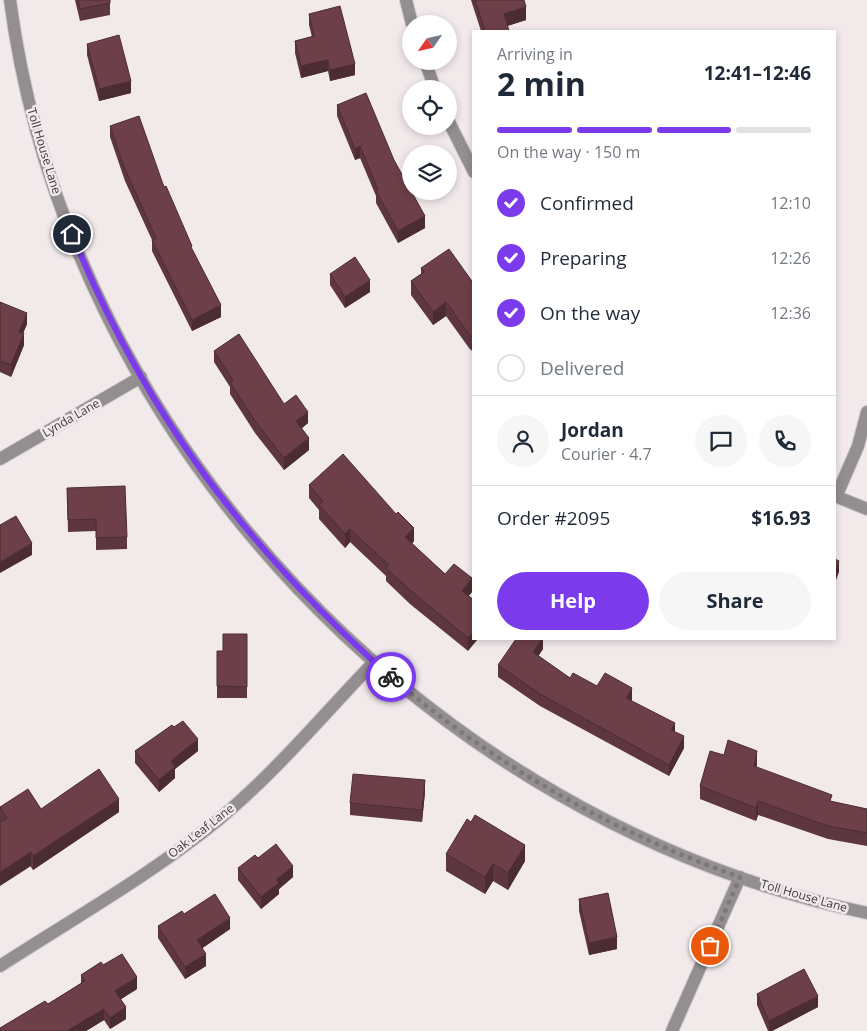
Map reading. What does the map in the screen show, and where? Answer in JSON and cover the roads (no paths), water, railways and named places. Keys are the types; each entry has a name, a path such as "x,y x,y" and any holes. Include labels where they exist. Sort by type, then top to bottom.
{"street":[{"name":"Toll House Lane","path":"10,0 27,95 41,149 58,202 91,281 141,377 193,461 279,568 333,625 374,662 456,728 550,789 648,840 740,877 794,895 867,913"},
{"path":"406,0 410,15"},
{"path":"456,135 472,168"},
{"name":"Lynda Lane","path":"0,459 141,377"},
{"path":"867,412 858,446 836,496 867,509"},
{"name":"Oak Leaf Lane","path":"0,966 169,856 217,820 252,790 374,662"},
{"path":"672,1031 740,877"}]}
